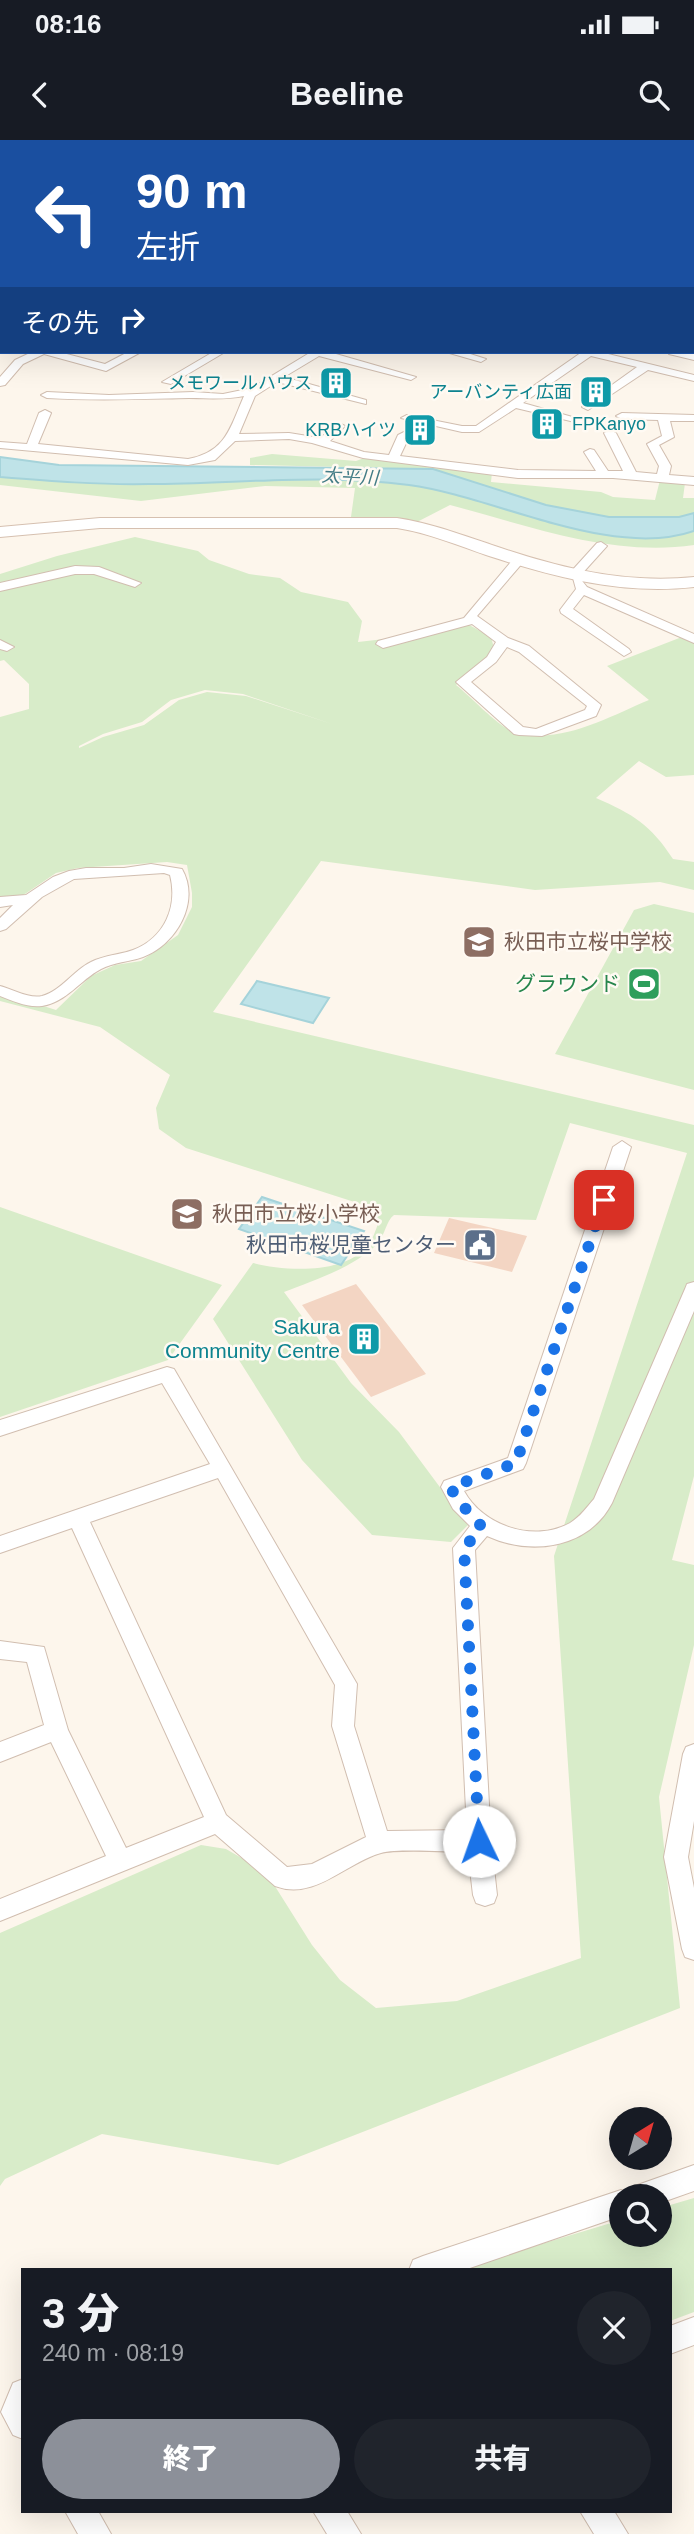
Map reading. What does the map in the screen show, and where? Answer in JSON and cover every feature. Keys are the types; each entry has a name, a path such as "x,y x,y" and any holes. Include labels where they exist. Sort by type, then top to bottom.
{"street":[{"path":"1,383 17,360 34,354"},
{"path":"55,354 106,368"},
{"path":"90,377 132,354"},
{"path":"167,382 216,354"},
{"path":"0,445 188,462 211,458 232,438 250,394 315,354"},
{"path":"325,354 411,377"},
{"path":"460,354 481,359"},
{"path":"407,418 462,429 479,429 586,354"},
{"path":"597,354 691,375"},
{"path":"588,407 646,366"},
{"path":"274,378 362,402"},
{"path":"47,395 109,398 193,395 223,397 254,391"},
{"path":"514,404 579,422"},
{"path":"30,449 45,413"},
{"path":"622,416 694,418"},
{"path":"662,479 665,466 653,444 668,437 663,416"},
{"path":"276,437 282,422"},
{"path":"322,442 339,426"},
{"path":"610,433 631,475"},
{"path":"393,458 404,435"},
{"path":"232,438 276,437 322,442 363,455 547,476 604,474 694,481"},
{"path":"590,452 604,474"},
{"path":"0,532 100,523 199,521 309,524 375,522 430,530 577,580 694,639"},
{"path":"601,546 577,580 566,610 624,652"},
{"path":"503,641 494,658 463,682 519,731 537,733 591,713 594,705 524,649 503,641 470,617 519,560"},
{"path":"0,587 75,570 95,570 135,583"},
{"path":"577,580 645,586 694,582"},
{"path":"383,644 473,620"},
{"path":"0,926 30,899 63,878 81,873 114,874 166,867 177,872 181,884 179,909 169,931 139,953 99,964 55,997 39,1002 0,991"},
{"path":"0,902 30,899"},
{"path":"621,1147 516,1463 451,1487 455,1497 482,1527 538,1541 576,1530 591,1518 602,1503 694,1289"},
{"path":"0,1428 167,1374 346,1684 343,1727 379,1842"},
{"path":"0,1545 223,1468"},
{"path":"78,1518 218,1822 283,1878 315,1875 379,1842 479,1841"},
{"path":"482,1527 464,1548 479,1841 485,1895"},
{"path":"0,1650 36,1654 57,1730 120,1861"},
{"path":"0,1752 57,1730"},
{"path":"694,1754 676,1857 694,1949"},
{"path":"0,1910 218,1822"},
{"path":"672,2185 694,2178"},
{"path":"429,2268 609,2207"},
{"path":"672,2339 694,2332"},
{"path":"21,2398 15,2412 21,2422"},
{"path":"81,2513 96,2534"},
{"path":"330,2513 346,2534"},
{"path":"597,2513 613,2534"}],"green space":[{"path":"272,454 356,461 367,457 492,472 491,482 655,500 660,480 685,483 683,498 694,498 694,513 679,517 609,517 546,505 433,469 250,465 250,458"},
{"path":"0,477 130,484 311,479 409,485 442,491 552,523 626,538 661,538 694,531 694,545 663,548 601,543 540,530 450,505 417,522 351,517 355,488 265,486 141,501 0,485"},
{"path":"135,537 198,551 209,560 249,574 280,578 301,592 348,602 362,621 358,642 402,637 462,621 491,637 495,652 456,685 504,727 527,735 563,733 581,728 649,700 607,666 687,635 694,638 694,775 666,777 639,761 596,798 621,810 649,829 673,859 694,862 694,890 660,882 535,890 321,861 213,1012 694,1125 694,1476 672,1560 694,1565 694,1645 659,1797 680,2008 278,2165 102,2134 5,2179 0,2186 0,1933 201,1845 226,1849 266,1872 312,1945 340,1980 376,2008 457,2001 581,1958 554,1556 687,1153 570,1123 536,1220 394,1215 378,1243 359,1259 284,1292 351,1383 399,1432 468,1525 451,1542 372,1535 302,1460 213,1319 253,1263 281,1268 313,1268 344,1262 357,1255 371,1241 379,1221 370,1207 186,1148 159,1129 156,1108 170,1075 100,1027 0,1001 0,992 56,1010 91,976 115,965 141,961 178,935 192,907 187,865 167,862 78,868 56,873 22,896 0,896 0,717 29,709 29,684 4,660 0,661 0,574 57,556","holes":["205,690 243,694 332,724 246,696 207,692 179,700 144,725 103,737 79,748 103,734 142,722 171,700"]},
{"name":"グラウンド","path":"654,904 694,913 694,1090 555,1054 634,910"},
{"path":"0,1207 222,1285 168,1360 0,1417"},
{"path":"694,2198 694,2312 672,2320 672,2268 472,2268 485,2261 609,2224 609,2247 672,2247 672,2204"}],"water":[{"name":"太平川","path":"0,457 59,465 433,469 546,505 609,517 679,517 694,513 694,531 661,538 626,538 552,523 442,491 376,482 311,479 130,484 0,477"},
{"path":"257,981 329,998 313,1023 241,1004"},
{"path":"262,1197 364,1231 341,1265 239,1229"}],"building":[{"name":"秋田市桜児童センター","path":"449,1218 527,1236 512,1272 434,1253"},
{"name":"Sakura Community Centre","path":"356,1284 426,1374 371,1397 302,1305"}],"place":[{"name":"メモワールハウス","path":"336,383"},
{"name":"アーバンティ広面","path":"596,392"},
{"name":"FPKanyo","path":"547,424"},
{"name":"KRBハイツ","path":"420,430"},
{"name":"秋田市立桜中学校","path":"479,942"},
{"name":"グラウンド","path":"644,984"},
{"name":"秋田市立桜小学校","path":"187,1214"},
{"name":"秋田市桜児童センター","path":"480,1245"},
{"name":"Sakura Community Centre","path":"364,1339"}],"route":[{"path":"479,1841 464,1548 482,1527 455,1497 451,1487 516,1463 604,1200"}]}
